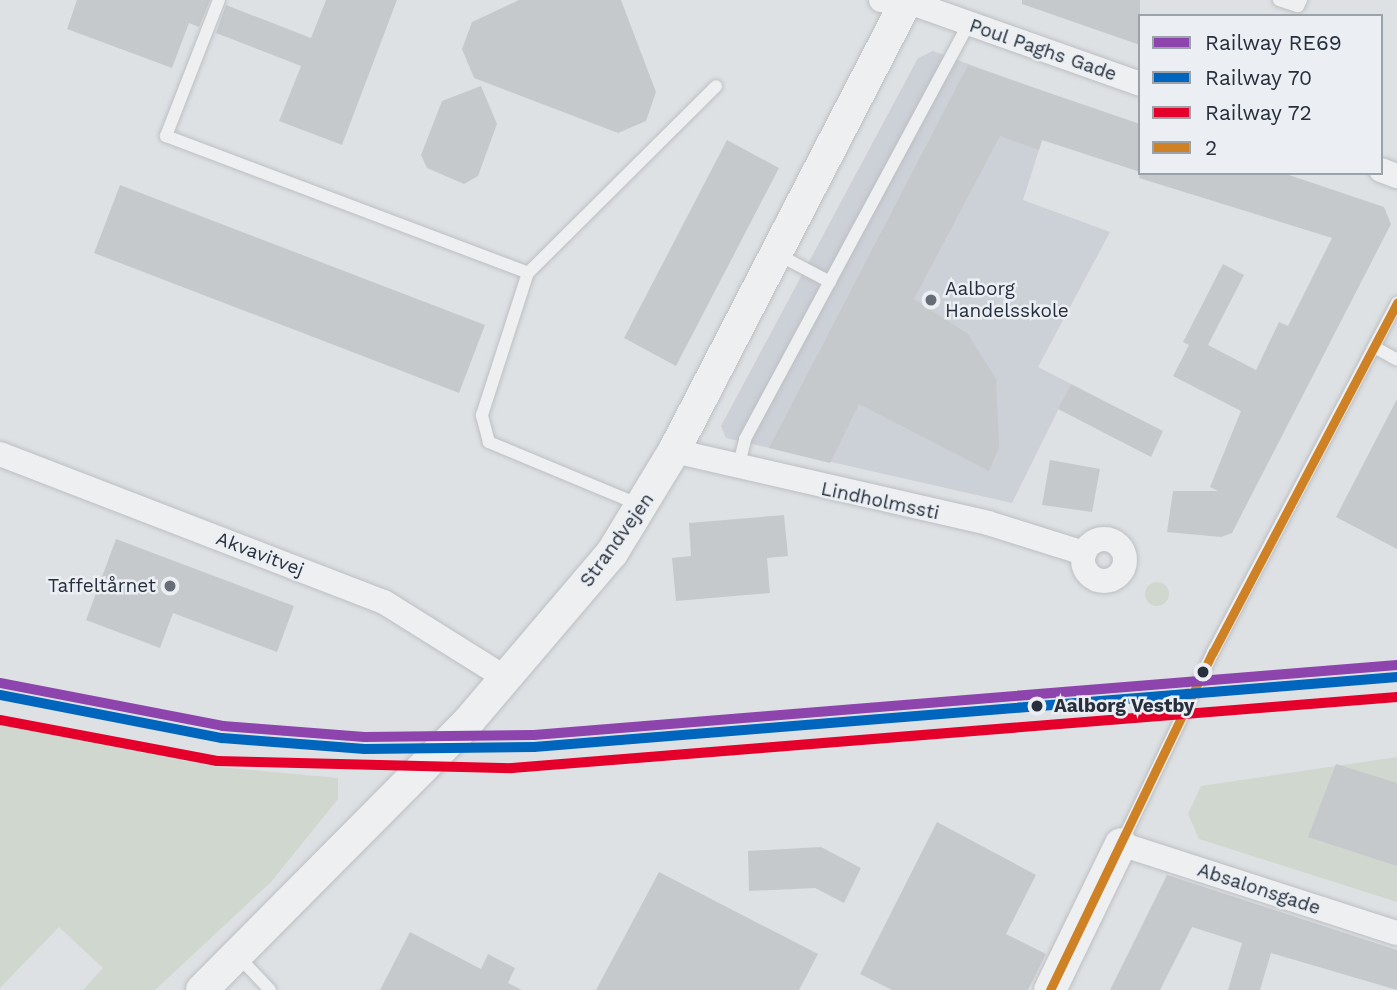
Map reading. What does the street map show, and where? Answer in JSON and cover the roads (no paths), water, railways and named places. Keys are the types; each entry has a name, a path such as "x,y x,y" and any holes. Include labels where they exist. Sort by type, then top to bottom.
{"street":[{"name":"Poul Paghs Gade","path":"900,0 1138,83"},
{"name":"Strandvejen","path":"202,990 236,954 308,890 507,680 644,507 777,254 900,0"},
{"name":"Lindholmssti","path":"674,451 738,468 988,523 1084,553"},
{"name":"Akvavitvej","path":"0,454 384,602 507,680"},
{"name":"Absalonsgade","path":"1121,844 1397,933"},
{"path":"1050,990 1121,844"}],"lane":[{"path":"219,0 166,136 528,273"},
{"path":"1279,0 1298,6 1301,0"},
{"path":"738,468 746,439 968,24"},
{"path":"644,507 489,442 482,415 528,273 716,86"},
{"path":"777,254 830,282"},
{"path":"1121,844 1397,303"},
{"path":"1374,348 1397,360"},
{"path":"236,954 270,990"}],"rail line":[{"name":"RE69","path":"0,683 223,726 365,737 534,735 1397,665"},
{"name":"70","path":"0,695 222,738 365,749 534,747 1397,677"},
{"name":"72","path":"0,720 217,761 512,768 1397,697"}],"place":[{"name":"Aalborg Handelsskole","path":"931,300"},
{"name":"Taffeltårnet","path":"170,586"},
{"name":"Aalborg Vestby","path":"1037,706"}]}
